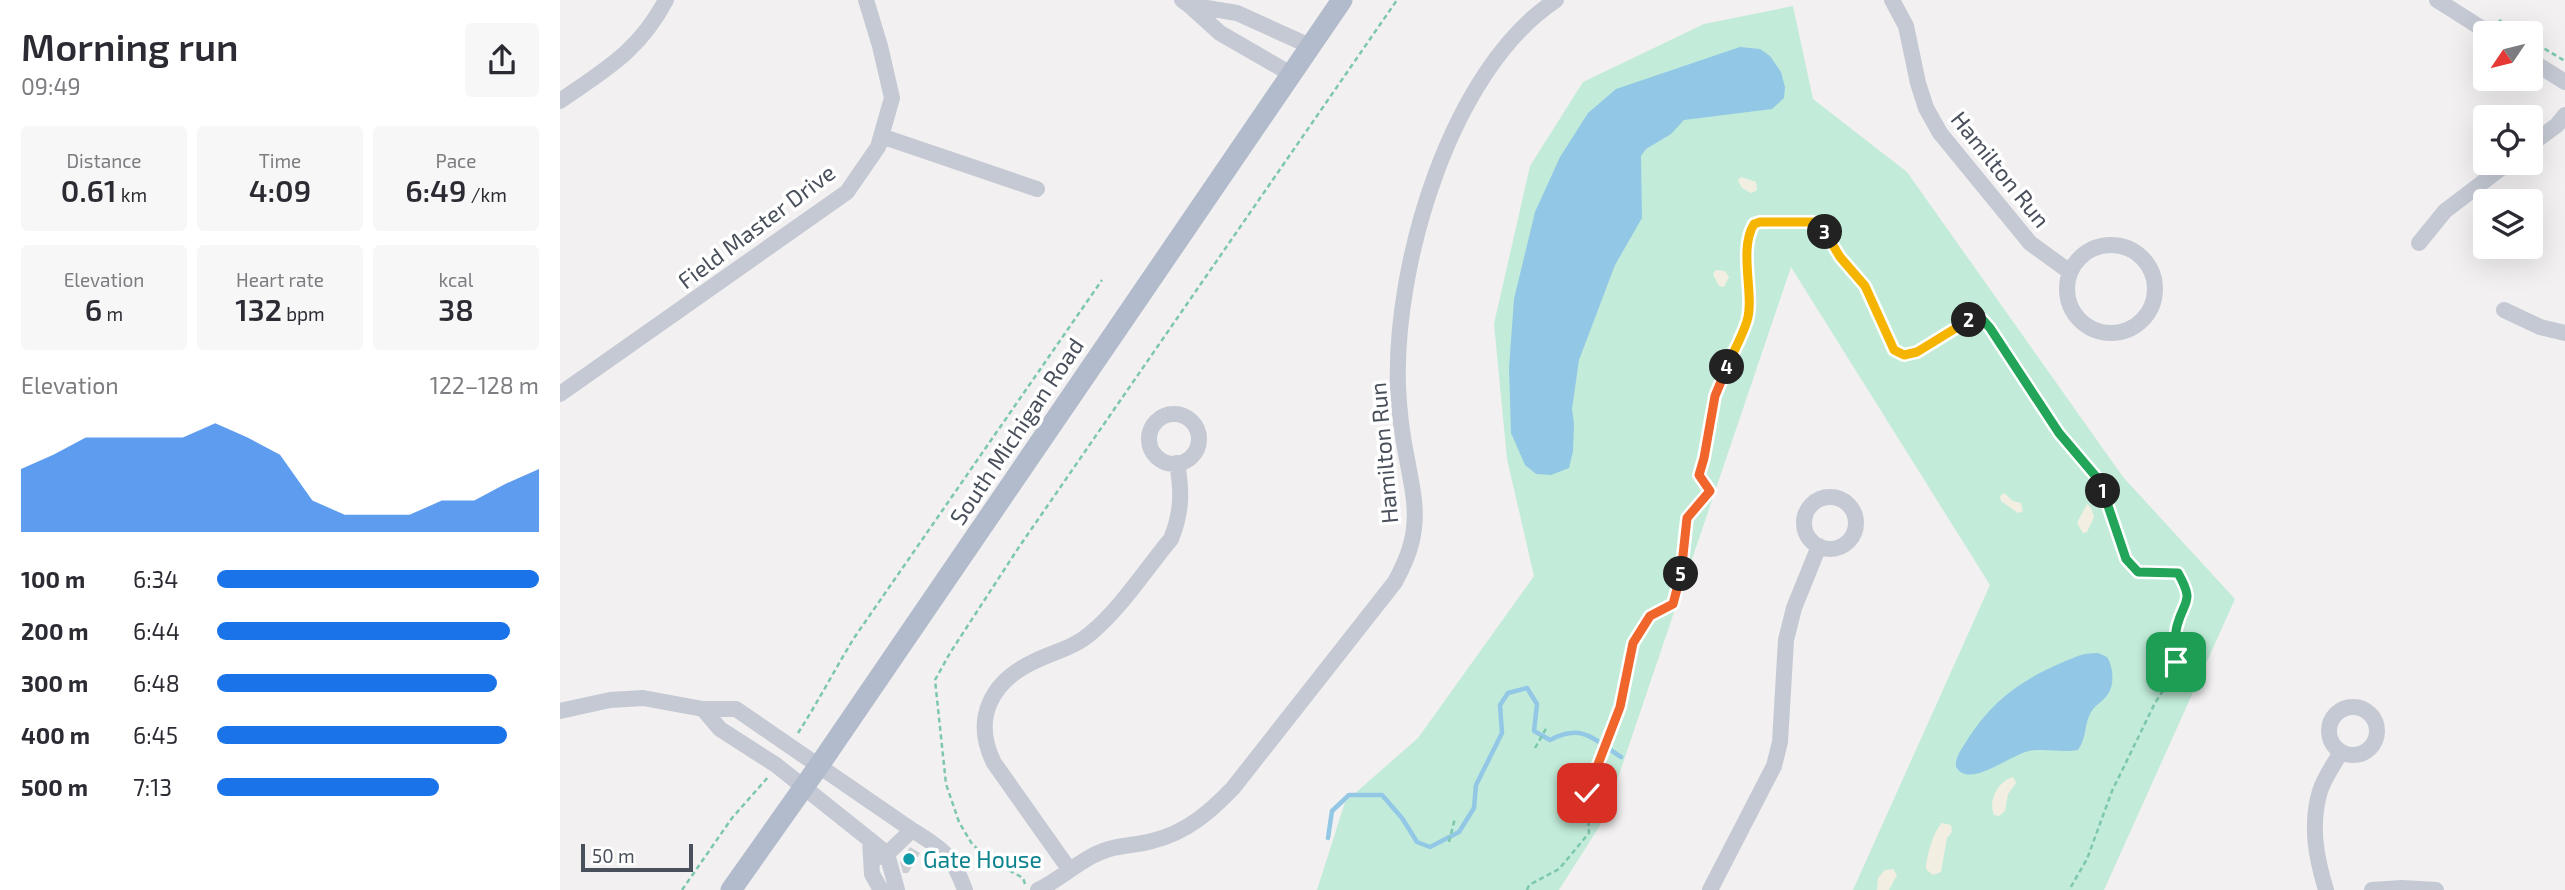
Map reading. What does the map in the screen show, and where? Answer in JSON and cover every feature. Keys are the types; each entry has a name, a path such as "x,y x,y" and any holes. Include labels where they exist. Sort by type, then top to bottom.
{"main road":[{"name":"South Michigan Road","path":"731,890 818,767 1342,0"}],"street":[{"path":"560,101 625,55 653,24 666,0"},
{"name":"Field Master Drive","path":"560,394 847,191 878,147 892,98 866,0"},
{"name":"Hamilton Run","path":"1038,890 1069,869 1110,849 1153,841 1189,827 1218,804 1395,583 1406,562 1415,526 1415,504 1401,428 1399,348 1405,281 1422,214 1452,134 1470,96 1492,64 1521,30 1556,0"},
{"name":"Hamilton Run","path":"1892,0 1906,26 1926,108 1940,133 2030,243 2070,272"},
{"path":"2437,0 2473,23"},
{"path":"1186,2 1237,13 1310,46"},
{"path":"1186,2 1220,33 1291,74"},
{"path":"2543,68 2565,82"},
{"path":"2543,135 2565,115"},
{"path":"881,136 1037,189"},
{"path":"2419,243 2445,211 2492,175"},
{"path":"2115,245 2129,248 2141,256 2152,274 2155,294 2151,308 2143,320 2130,329 2108,333 2087,326 2076,315 2069,302 2067,286 2070,272 2078,260 2095,248 2115,245"},
{"path":"2504,310 2540,327 2565,333"},
{"path":"1069,869 994,763 985,746 987,710 995,691 1020,668 1072,646 1102,623 1171,539 1178,522 1182,489 1177,463"},
{"path":"1710,890 1774,766 1780,742 1786,640 1794,608 1819,547"},
{"path":"560,711 610,700 643,698 703,709 736,709 790,744 818,767 942,848 952,860 965,890"},
{"path":"703,709 720,729 776,765 887,854 897,890"},
{"path":"2326,890 2314,841 2315,813 2320,789 2341,752"},
{"path":"870,860 887,854 912,830"},
{"path":"870,840 872,874 881,890"},
{"path":"2372,890 2436,890"}],"path":[{"path":"1027,890 1023,878 989,859 972,844 959,822 946,784 935,680 1019,547 1397,0"},
{"path":"2543,48 2565,61"},
{"path":"1527,890 1529,885 1559,869 1589,833 1587,793 1620,707 1633,643 1650,616 1673,604 1681,575 1687,518 1710,491 1699,475 1715,396 1748,320 1749,231 1754,224 1760,222 1813,222 1825,232 1840,257 1865,286 1894,350 1904,355 1917,352 1972,319 1983,320 2059,433 2098,479 2126,559 2138,572 2178,573 2186,586 2189,600 2176,628 2175,672 2155,704 2112,791 2087,859 2068,890"},
{"path":"790,744 822,697 831,674 854,638 1102,280"},
{"path":"1535,748 1547,727"},
{"path":"682,890 732,818 776,765"},
{"path":"1449,842 1455,818"}],"green space":[{"path":"1793,6 1813,99 1907,172 2123,477 2235,599 2104,890 1853,890 1990,585 1791,267 1604,819 1559,890 1317,890 1345,802 1418,738 1534,576 1507,459 1494,324 1530,166 1583,82 1704,24"}],"sand":[{"path":"1741,177 1756,182 1757,190 1751,193 1742,188 1738,180"},
{"path":"1716,270 1725,271 1729,277 1724,287 1719,286 1713,274"},
{"path":"2004,493 2013,501 2021,503 2023,511 2018,513 2001,501 2000,496"},
{"path":"2087,504 2094,517 2087,532 2083,533 2077,523"},
{"path":"2013,777 2016,783 2008,794 2005,811 1999,816 1994,815 1992,804 1996,792 2003,783"},
{"path":"1942,823 1951,825 1952,832 1947,838 1941,872 1933,875 1926,869 1927,858 1933,837"},
{"path":"1893,869 1897,875 1889,890 1877,890 1878,878 1885,870"}],"water":[{"path":"1740,47 1760,49 1770,56 1781,72 1785,87 1784,98 1772,109 1684,120 1671,134 1646,149 1641,156 1642,218 1615,265 1579,360 1572,409 1573,451 1569,468 1551,475 1536,474 1525,465 1511,433 1509,368 1514,299 1535,212 1560,157 1588,113 1616,89"},
{"path":"2098,653 2109,661 2112,685 2106,697 2090,714 2078,750 2029,751 1979,773 1962,773 1956,767 1956,760 1975,728 2007,695 2032,677 2061,663"}],"building":[{"name":"Gate House","path":"910,847 920,853 908,873 903,873 900,862"}],"waterway":[{"path":"1328,838 1332,811 1349,795 1382,795 1402,818 1417,842 1430,847 1459,832 1474,808 1476,785 1502,733 1500,705 1508,693 1527,688 1537,704 1534,731 1550,740 1571,733 1587,735 1621,757"}],"place":[{"name":"Gate House","path":"909,859"}],"route":[{"path":"1587,793 1620,707 1633,643 1650,616 1673,604 1681,575 1687,518 1710,491 1699,475 1715,396 1748,320 1749,231 1754,224 1760,222 1813,222 1825,232 1840,257 1865,286 1894,350 1904,355 1917,352 1972,319 1983,320 2059,433 2098,479 2126,559 2138,572 2178,573 2186,586 2189,600 2176,628 2176,662"}]}
